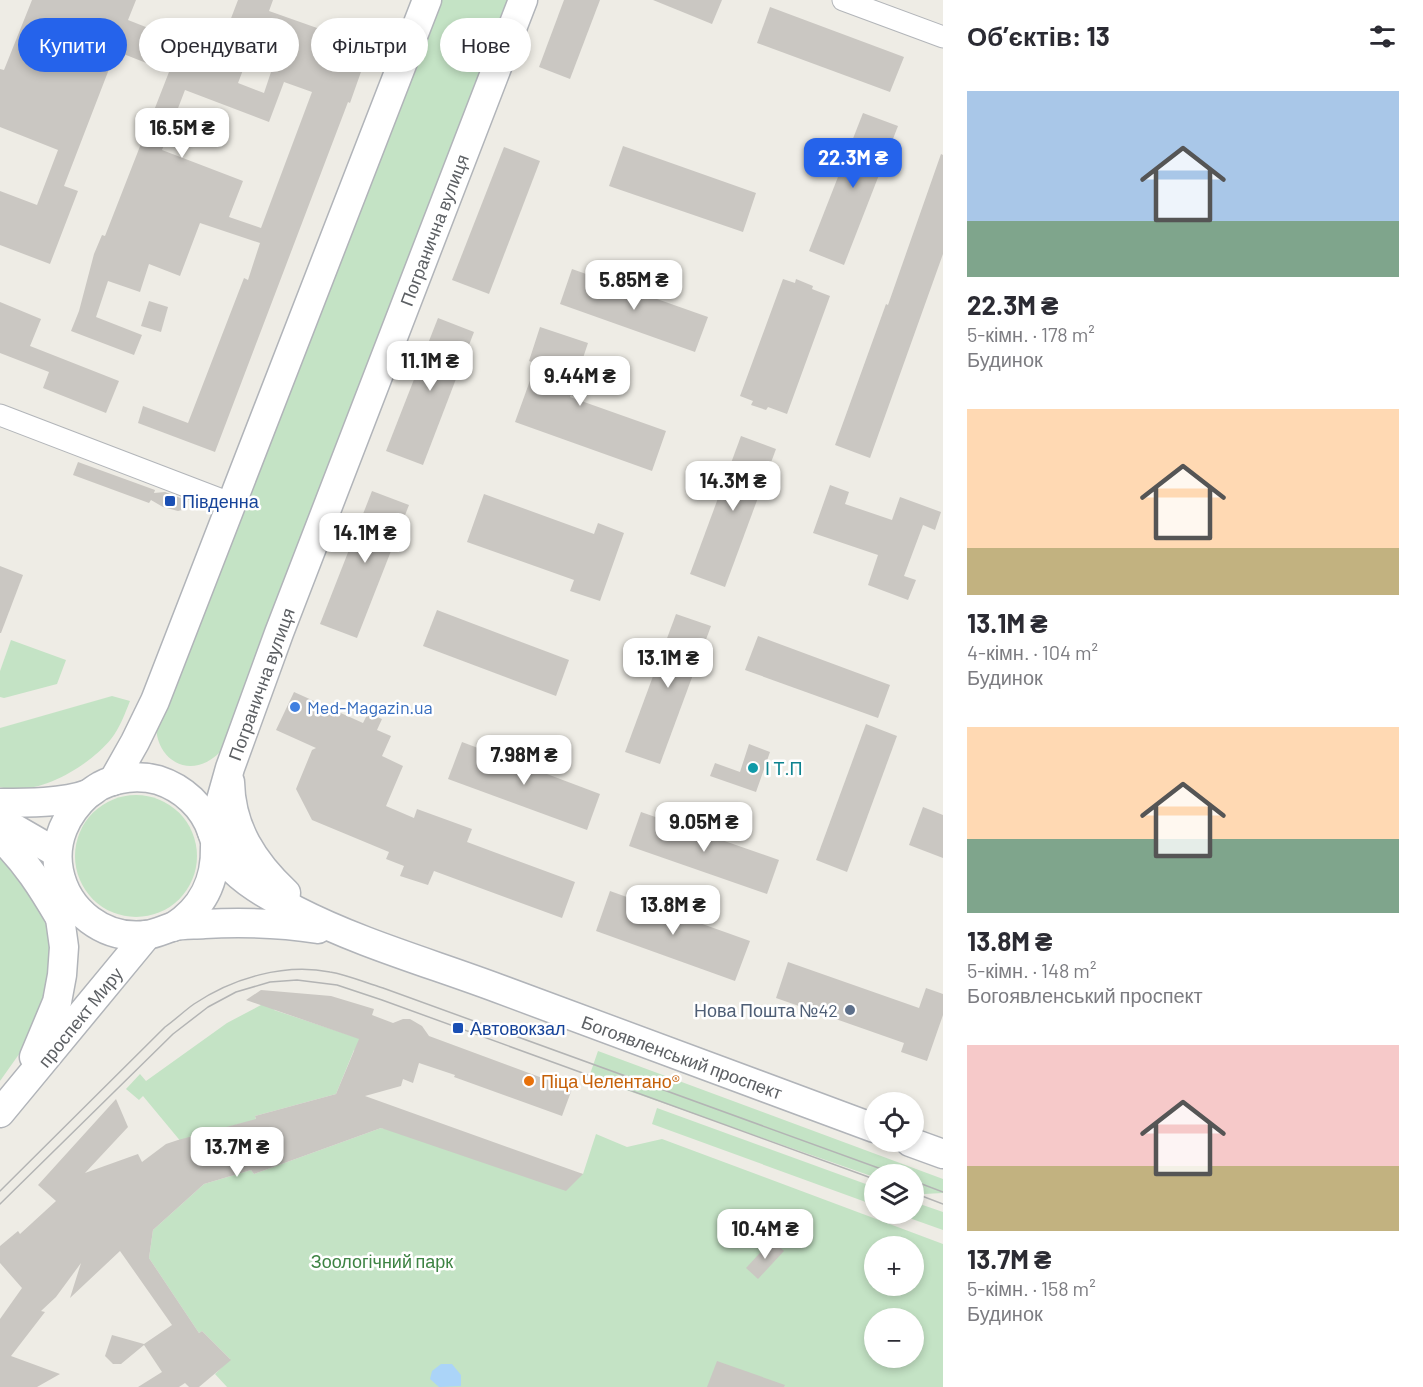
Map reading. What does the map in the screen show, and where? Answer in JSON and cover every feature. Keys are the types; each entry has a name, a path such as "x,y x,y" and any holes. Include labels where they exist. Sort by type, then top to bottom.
{"main road":[{"path":"59,867 59,839 67,820 78,803 100,787 135,742 154,701 427,0"},
{"name":"Погранична вулиця","path":"213,839 230,768 283,622 523,0"},
{"path":"230,768 230,797 237,824 248,850 265,873 285,892 307,910 343,931"},
{"name":"Богоявленський проспект","path":"0,803 44,801 140,777 167,783 190,798 207,819 213,839 227,863 242,878 306,916 864,1124"},
{"path":"0,820 59,867"},
{"path":"0,837 31,873 60,918"},
{"path":"160,931 185,919 203,899 214,873 213,839"},
{"name":"Богоявленський проспект","path":"59,867 74,905 94,923 119,934 234,923 264,923 343,931"},
{"name":"проспект Миру","path":"6,1106 47,1028 57,1002 64,947 60,918 59,867"},
{"name":"проспект Миру","path":"6,1106 160,931"},
{"path":"924,1147 943,1154"}],"street":[{"path":"843,0 943,36"},
{"path":"0,415 230,503"}],"green space":[{"path":"439,0 511,0 504,18 440,18 440,72 483,72 221,751 200,765 179,764 163,750 156,726 411,72 428,72 428,28"},
{"path":"11,640 66,660 57,684 4,698 0,697 0,671"},
{"path":"112,696 130,701 114,735 90,759 46,784 30,788 0,787 0,728"},
{"path":"136,795 159,799 179,813 193,833 197,856 193,879 179,899 159,913 136,917 113,913 93,899 79,879 75,856 79,833 93,813 113,799"},
{"path":"0,852 36,900 49,933 52,971 34,1033 0,1081"},
{"path":"272,991 274,1010 364,1040 364,1053 354,1050 336,1094 255,1116 258,1126 243,1123 189,1137 187,1149 143,1096 139,1100 126,1089 140,1074 146,1081 227,1023 261,1005"},
{"path":"598,1051 864,1150 864,1152 870,1152 903,1164 864,1164 864,1173 589,1077"},
{"path":"657,1108 864,1183 864,1201 652,1124"},
{"name":"Зоологічний парк","path":"381,1128 583,1174 596,1134 627,1147 662,1139 864,1214 864,1224 889,1224 922,1236 864,1236 864,1296 924,1296 924,1237 943,1244 943,1387 227,1387 215,1374 230,1359 202,1331 199,1333 149,1258 153,1230 204,1184 251,1170 254,1174"},
{"path":"924,1172 943,1179 943,1193 924,1194"},
{"path":"924,1205 943,1212 943,1230 924,1223"}],"water":[{"path":"441,1364 452,1364 461,1375 461,1386 439,1387 430,1379 432,1371"}],"building":[{"path":"32,0 136,0 128,20 139,24 139,60 127,55 127,18 25,18"},
{"path":"238,0 273,0 269,11 289,18 231,18"},
{"path":"564,0 600,0 570,79 539,67"},
{"path":"653,0 722,0 712,24"},
{"path":"770,7 904,57 890,92 757,43"},
{"path":"299,22 311,26 311,72 361,72 215,452 138,423 143,406 188,423 244,278 248,280 260,243 200,223 180,276 149,264 140,292 108,281 96,317 142,335 134,355 71,331 79,311 94,254 102,235 105,236 169,72 242,72 238,83 264,93 271,72 299,72","holes":["284,82 312,92 261,228 229,217 243,181 162,150 185,90 269,122"]},
{"path":"18,35 18,72 108,72 64,186 78,191 50,264 0,245 0,191 37,205 58,150 0,127 0,69 4,70"},
{"path":"863,113 898,126 844,265 809,251"},
{"path":"623,146 756,193 743,232 609,186"},
{"path":"504,147 540,161 489,294 452,280"},
{"path":"941,154 943,155 943,254 870,458 835,445 886,304 888,305"},
{"path":"572,269 708,317 695,352 560,304"},
{"path":"783,279 795,283 796,279 830,296 787,414 768,407 766,410 751,405 753,401 740,396"},
{"path":"149,301 168,307 161,332 141,326"},
{"path":"0,302 41,319 30,346 119,381 106,413 43,388 49,372 0,353"},
{"path":"438,318 474,332 423,465 386,451"},
{"path":"540,327 588,343 570,397 666,431 652,471 515,422 536,364 529,361"},
{"path":"741,436 776,449 725,587 690,574"},
{"path":"78,462 155,490 154,493 165,492 188,501 182,510 178,511 163,507 151,500 149,503 73,475"},
{"path":"830,485 849,492 845,504 892,520 900,497 941,512 935,530 923,525 904,576 916,580 908,600 868,585 878,555 813,533"},
{"path":"372,491 409,505 357,638 320,624"},
{"path":"484,494 594,534 598,523 624,533 600,601 570,591 574,580 467,542"},
{"path":"0,566 23,575 1,633 0,633"},
{"path":"437,610 569,660 556,696 423,646"},
{"path":"676,614 711,626 660,764 625,752"},
{"path":"758,636 890,685 878,718 745,670"},
{"path":"294,692 363,723 368,713 382,719 377,730 391,736 382,756 403,766 386,806 414,818 417,809 472,829 467,842 575,882 562,918 434,871 428,885 400,876 404,866 386,859 389,852 312,820 296,789 312,750 316,748 276,730"},
{"path":"866,724 897,736 847,872 816,860"},
{"path":"462,742 600,794 587,830 448,779"},
{"name":"І Т.П","path":"749,744 770,752 756,792 710,776 715,763 740,772"},
{"path":"923,807 943,815 943,858 909,845"},
{"path":"641,812 779,860 767,894 629,846"},
{"path":"610,891 750,941 735,981 596,931"},
{"path":"788,962 919,1008 926,988 943,994 943,1015 927,1061 901,1052 904,1043 776,998"},
{"path":"261,990 331,996 374,1009 372,1015 393,1023 410,1019 422,1026 429,1036 572,1089 562,1116 419,1063 413,1083 403,1079 401,1086 365,1096 583,1174 566,1191 381,1128 254,1174 251,1170 204,1184 153,1230 149,1258 199,1333 202,1331 231,1360 199,1387 189,1387 185,1383 179,1387 138,1387 162,1372 144,1345 121,1364 113,1364 105,1356 112,1335 144,1344 172,1325 120,1251 70,1298 81,1263 56,1297 41,1311 45,1312 11,1356 60,1374 37,1387 0,1387 0,1319 22,1288 0,1263 0,1246 18,1231 20,1234 56,1201 38,1185 116,1099 128,1127 85,1173 138,1154 142,1162 166,1144 336,1094 359,1039 246,1000"},
{"path":"772,1240 784,1251 758,1279 746,1268"},
{"path":"717,1361 785,1385 784,1387 707,1387"}],"tram line":[{"path":"0,1191 165,1027 190,1007 209,995 242,980 277,971 295,970 337,973 383,988 867,1164"},
{"path":"0,1204 173,1034 208,1007 236,992 270,982 297,980 337,985 382,1000 864,1175"},
{"path":"924,1185 943,1192"},
{"path":"924,1197 943,1204"}],"place":[{"name":"Південна","path":"170,501"},
{"name":"Med-Magazin.ua","path":"295,707"},
{"name":"І Т.П","path":"753,768"},
{"name":"Нова Пошта №42","path":"850,1010"},
{"name":"Автовокзал","path":"458,1028"},
{"name":"Піца Челентано®","path":"529,1081"}]}
